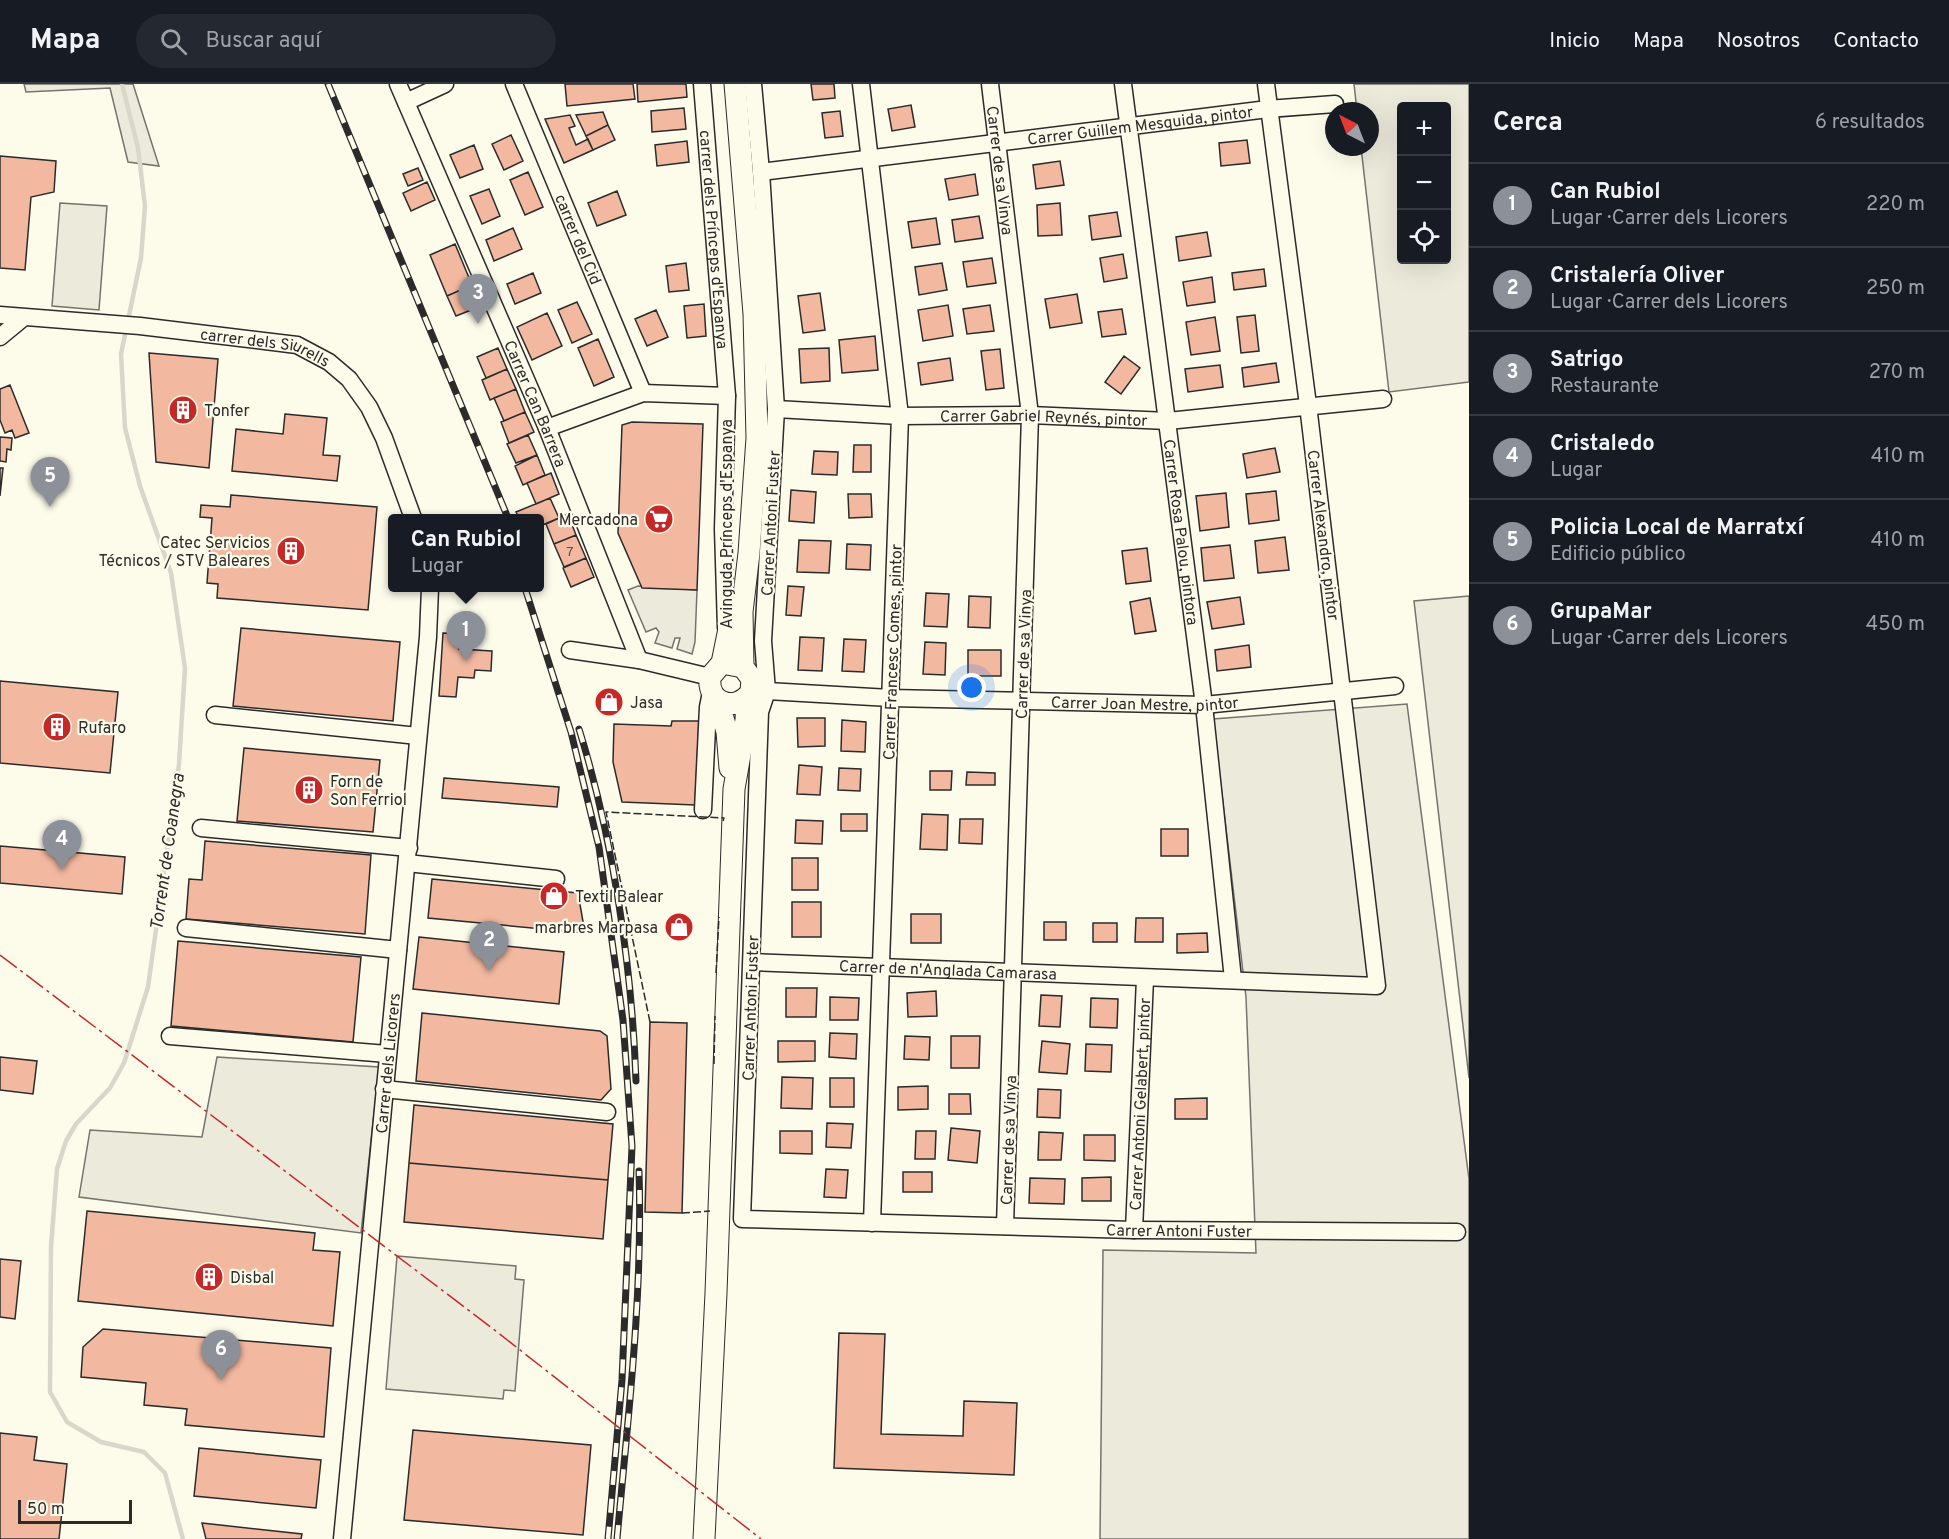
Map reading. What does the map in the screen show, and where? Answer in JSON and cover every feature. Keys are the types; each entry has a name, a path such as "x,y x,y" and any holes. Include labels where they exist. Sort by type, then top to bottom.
{"main road":[{"path":"734,789 722,675 733,612 749,553 757,438 754,314 735,84"},
{"path":"704,1539 717,1282 734,789 746,720 747,699 753,686 750,674 722,675"},
{"path":"722,675 734,705 747,699"}],"street":[{"name":"Carrer Can Barrera","path":"398,84 547,428 639,660"},
{"path":"406,102 445,84"},
{"name":"carrer del Cid","path":"514,84 644,393"},
{"name":"carrer dels Prínceps d'Espanya","path":"702,84 727,396"},
{"name":"Carrer Antoni Fuster","path":"753,84 776,410 763,642 766,691 760,712 742,1219 1134,1230 1457,1232"},
{"name":"Carrer Francesc Comes, pintor","path":"861,84 900,416 872,1223"},
{"name":"Carrer de sa Vinya","path":"990,84 1030,415 1005,1226"},
{"name":"Carrer Rosa Palou, pintora","path":"1123,84 1204,705 1233,979"},
{"name":"Carrer Alexandro, pintor","path":"1266,84 1344,691 1377,986"},
{"name":"Carrer Guillem Mesquida, pintor","path":"761,172 1325,105"},
{"name":"carrer dels Siurells","path":"0,315 140,326 297,345 329,362 349,379 369,406 384,438 411,514"},
{"path":"0,337 23,318"},
{"path":"547,428 644,393 727,396"},
{"name":"Avinguda Prínceps d'Espanya","path":"703,810 708,707 722,675 727,396"},
{"name":"Carrer Gabriel Reynés, pintor","path":"776,410 900,416 1030,415 1168,421 1383,399"},
{"name":"Carrer dels Licorers","path":"342,1539 387,1054 408,856 430,592"},
{"path":"570,650 722,675"},
{"path":"1344,691 1395,686"},
{"name":"Carrer Joan Mestre, pintor","path":"766,691 890,698 1204,705 1344,691"},
{"path":"215,715 418,736"},
{"path":"201,828 556,879"},
{"path":"186,928 398,950"},
{"name":"Carrer de n'Anglada Camarasa","path":"752,962 1012,970 1145,979 1233,979 1377,986"},
{"name":"Carrer Antoni Gelabert, pintor","path":"1134,1230 1145,979"},
{"path":"170,1036 387,1054"},
{"path":"384,1089 607,1112"}],"shaded area":[{"path":"24,84 133,84 159,166 128,162 110,88 26,92"},
{"path":"1354,84 1469,84 1469,382 1389,392 1362,156 1379,156 1379,102 1356,102"},
{"path":"60,203 107,206 99,310 52,306"},
{"path":"638,586 697,590 695,642 692,654 677,649 680,638 675,638 672,648 655,643 659,632 656,628 646,632 628,590"},
{"path":"1469,596 1469,1078 1414,601"},
{"path":"1407,704 1469,1179 1469,1539 1100,1539 1103,1250 1256,1253 1246,997 1213,719"},
{"path":"217,1057 379,1067 361,1233 79,1197 90,1130 202,1137"},
{"path":"397,1256 516,1266 515,1279 524,1280 515,1391 504,1390 503,1399 386,1389"}],"building":[{"path":"565,84 633,84 635,99 567,106"},
{"path":"637,84 686,84 687,97 638,102"},
{"path":"811,84 834,84 835,98 813,100"},
{"path":"911,105 915,127 892,131 888,109"},
{"path":"684,108 686,129 652,132 651,111"},
{"path":"840,111 843,136 825,138 822,113"},
{"path":"603,112 608,125 586,136 576,115"},
{"path":"570,115 575,126 569,128 576,145 588,139 593,150 564,163 545,119"},
{"path":"608,125 615,140 593,150 586,136"},
{"path":"511,135 523,161 504,170 492,144"},
{"path":"1247,140 1250,163 1221,166 1219,143"},
{"path":"687,141 689,162 657,166 655,145"},
{"path":"474,145 483,169 460,178 450,155"},
{"path":"0,156 56,161 54,192 31,197 25,270 0,268"},
{"path":"1060,161 1064,185 1036,189 1033,165"},
{"path":"418,168 423,180 408,186 403,174"},
{"path":"528,172 543,207 525,215 510,180"},
{"path":"975,174 978,195 949,200 945,179"},
{"path":"427,182 435,200 411,211 403,193"},
{"path":"489,189 500,216 482,224 470,196"},
{"path":"617,191 626,215 597,226 588,203"},
{"path":"1060,203 1062,235 1038,236 1037,205"},
{"path":"1117,212 1121,236 1092,240 1089,216"},
{"path":"979,216 983,238 955,242 952,220"},
{"path":"936,218 940,244 912,248 908,222"},
{"path":"513,228 522,249 494,261 486,240"},
{"path":"1207,232 1211,256 1179,261 1176,237"},
{"path":"455,244 472,285 447,296 430,255"},
{"path":"1123,254 1127,278 1104,282 1100,258"},
{"path":"992,258 996,283 967,287 963,262"},
{"path":"686,263 689,290 669,292 666,266"},
{"path":"942,263 947,290 919,295 915,267"},
{"path":"1264,269 1266,286 1234,290 1232,273"},
{"path":"533,273 541,293 515,304 507,284"},
{"path":"1212,277 1215,302 1187,306 1183,282"},
{"path":"472,285 481,306 456,316 447,296"},
{"path":"820,293 825,330 803,333 798,296"},
{"path":"1077,294 1082,323 1050,328 1045,299"},
{"path":"577,302 592,334 572,343 558,310"},
{"path":"704,304 706,336 687,338 684,306"},
{"path":"948,305 953,336 923,341 918,310"},
{"path":"990,305 994,331 967,334 963,309"},
{"path":"1122,309 1126,334 1102,337 1098,312"},
{"path":"656,310 668,337 647,346 635,319"},
{"path":"547,313 562,346 532,360 517,327"},
{"path":"1255,315 1259,351 1241,353 1237,317"},
{"path":"1215,317 1220,351 1191,355 1186,322"},
{"path":"875,336 878,370 842,373 839,340"},
{"path":"598,339 614,377 594,386 578,348"},
{"path":"498,348 507,369 486,378 477,357"},
{"path":"829,348 830,381 801,383 799,349"},
{"path":"1000,349 1004,388 986,390 981,351"},
{"name":"Tonfer","path":"149,353 218,359 209,468 156,462"},
{"path":"1124,356 1140,368 1121,394 1105,382"},
{"path":"950,358 953,380 921,385 918,363"},
{"path":"1276,363 1279,382 1244,387 1242,368"},
{"path":"1220,365 1223,387 1188,392 1185,369"},
{"path":"507,369 516,389 490,400 482,380"},
{"path":"10,385 29,433 15,438 12,430 5,433 0,420 0,389"},
{"path":"516,389 525,412 504,421 494,398"},
{"path":"525,412 534,432 509,443 501,422"},
{"path":"285,414 327,418 323,455 340,456 337,481 232,471 236,429 283,434"},
{"name":"Mercadona","path":"632,422 703,424 697,590 642,588 618,533 622,425"},
{"path":"528,435 537,455 516,463 507,444"},
{"path":"0,437 12,438 11,450 7,449 6,462 0,461"},
{"path":"854,445 871,445 871,472 853,472"},
{"path":"1275,448 1280,472 1247,478 1243,454"},
{"path":"814,451 838,452 837,475 812,474"},
{"path":"537,455 545,475 523,485 515,466"},
{"path":"0,468 3,468 0,496"},
{"path":"551,473 559,494 536,504 527,483"},
{"path":"791,490 816,492 814,523 789,521"},
{"path":"1276,491 1279,520 1249,524 1246,494"},
{"path":"1226,493 1229,527 1200,531 1196,496"},
{"path":"848,494 871,494 872,517 849,518"},
{"name":"Catec Servicios Técnicos / STV Baleares","path":"231,495 377,507 368,610 217,598 218,584 207,583 212,518 200,517 201,505 230,507"},
{"path":"550,498 559,518 544,524 544,514 517,514 516,512"},
{"path":"568,514 576,535 554,544 546,524"},
{"path":"576,535 586,558 564,567 554,544"},
{"path":"1285,537 1289,570 1258,573 1255,541"},
{"path":"799,540 831,541 829,573 797,572"},
{"path":"847,544 871,545 870,570 846,569"},
{"path":"1230,545 1234,578 1204,581 1201,548"},
{"path":"1147,548 1151,581 1126,584 1122,551"},
{"path":"586,558 594,577 571,587 563,568"},
{"path":"788,586 804,587 801,616 786,615"},
{"path":"926,593 949,594 947,627 924,626"},
{"path":"969,596 991,597 990,628 968,627"},
{"path":"1240,597 1244,624 1212,629 1207,602"},
{"path":"1150,598 1156,631 1135,634 1130,602"},
{"path":"241,628 400,642 393,721 233,706"},
{"path":"443,633 460,634 459,649 492,651 491,671 475,670 474,678 458,677 456,697 439,696"},
{"path":"800,637 824,638 822,671 798,670"},
{"path":"844,639 866,640 864,672 842,671"},
{"path":"925,642 946,643 945,675 923,674"},
{"path":"1249,645 1251,667 1217,671 1215,650"},
{"path":"968,650 1001,650 1001,676 968,676"},
{"name":"Rufaro","path":"0,681 118,692 110,773 0,763"},
{"path":"797,718 825,718 825,746 798,747"},
{"path":"842,720 866,722 865,752 841,751"},
{"path":"672,721 699,721 695,805 622,802 613,762 614,724 671,726"},
{"name":"Forn de Son Ferriol","path":"244,748 380,760 373,832 237,821"},
{"path":"799,765 822,767 820,795 797,794"},
{"path":"839,768 861,769 860,791 838,790"},
{"path":"930,771 952,771 951,790 930,790"},
{"path":"967,772 995,773 995,785 966,785"},
{"path":"444,778 559,787 557,807 442,798"},
{"path":"841,814 867,814 867,831 841,831"},
{"path":"922,814 948,815 947,850 920,849"},
{"path":"960,819 983,819 982,844 959,843"},
{"path":"796,820 823,821 822,844 795,843"},
{"path":"1161,829 1188,829 1188,856 1161,856"},
{"path":"205,841 371,855 365,934 186,919 189,879 202,880"},
{"path":"0,846 125,857 122,894 0,883"},
{"path":"792,858 818,858 818,890 792,890"},
{"path":"432,879 578,893 585,933 428,918"},
{"path":"792,902 821,902 821,937 792,937"},
{"path":"911,914 941,914 941,943 911,943"},
{"path":"1136,918 1163,918 1163,942 1135,942"},
{"path":"1044,922 1066,922 1066,940 1044,940"},
{"path":"1093,923 1117,923 1117,942 1093,942"},
{"path":"1207,933 1208,952 1177,953 1177,934"},
{"path":"419,937 564,952 559,1004 413,989"},
{"path":"178,941 361,957 353,1042 171,1026"},
{"path":"786,988 817,988 816,1017 786,1017"},
{"path":"936,991 937,1016 908,1017 907,993"},
{"path":"1041,995 1062,996 1060,1027 1039,1026"},
{"path":"830,997 859,998 858,1020 830,1020"},
{"path":"1091,998 1118,999 1117,1028 1090,1027"},
{"path":"422,1013 600,1031 607,1036 611,1089 601,1100 416,1081"},
{"path":"650,1022 687,1023 682,1213 645,1212"},
{"path":"830,1033 857,1034 856,1059 829,1057"},
{"path":"905,1036 930,1037 929,1060 904,1059"},
{"path":"951,1036 980,1036 979,1068 951,1068"},
{"path":"778,1041 815,1041 815,1061 778,1062"},
{"path":"1042,1041 1070,1044 1067,1074 1039,1072"},
{"path":"1086,1044 1112,1045 1111,1072 1085,1071"},
{"path":"0,1057 37,1061 33,1094 0,1090"},
{"path":"782,1077 813,1078 812,1109 781,1108"},
{"path":"830,1078 854,1078 854,1107 830,1107"},
{"path":"928,1086 928,1109 898,1110 898,1087"},
{"path":"1038,1089 1061,1090 1060,1118 1037,1117"},
{"path":"949,1094 970,1094 971,1114 949,1114"},
{"path":"1207,1098 1207,1119 1175,1119 1175,1099"},
{"path":"414,1105 613,1124 608,1180 409,1163"},
{"path":"827,1123 853,1124 851,1148 826,1147"},
{"path":"951,1128 980,1131 977,1163 948,1160"},
{"path":"780,1131 812,1131 812,1154 780,1153"},
{"path":"916,1131 936,1131 935,1159 915,1159"},
{"path":"1039,1132 1063,1133 1061,1160 1038,1160"},
{"path":"1084,1135 1115,1135 1115,1161 1084,1160"},
{"path":"409,1163 608,1180 603,1239 404,1222"},
{"path":"826,1169 848,1170 846,1198 824,1197"},
{"path":"903,1172 932,1172 932,1192 903,1192"},
{"path":"1111,1177 1111,1201 1082,1201 1082,1178"},
{"path":"1030,1178 1065,1179 1064,1204 1029,1203"},
{"name":"Disbal","path":"87,1211 315,1233 313,1250 340,1252 333,1326 78,1301"},
{"path":"0,1259 21,1261 15,1319 0,1317"},
{"path":"103,1329 331,1348 324,1437 185,1425 187,1409 144,1405 146,1383 81,1377 83,1347"},
{"path":"839,1333 885,1334 881,1434 963,1436 964,1401 1017,1403 1014,1475 834,1468"},
{"path":"413,1430 591,1445 583,1535 404,1520"},
{"path":"0,1433 37,1437 34,1460 67,1464 59,1539 0,1539"},
{"path":"199,1448 321,1460 316,1508 194,1496"},
{"path":"202,1523 302,1534 301,1539 206,1539"}],"waterway":[{"name":"Torrent de Coanegra","path":"122,84 138,148 145,206 141,258 121,354 125,428 140,486 171,573 185,668 179,764 148,987 124,1063 110,1088 76,1124 66,1141 57,1169 51,1247 50,1392 67,1422 101,1442 144,1452 165,1473 183,1539"}],"railway":[{"path":"328,84 506,514"},
{"path":"526,592 571,732 599,847 623,1020 632,1146 622,1380 608,1539"},
{"path":"579,729 602,814 619,903 630,993 636,1081"},
{"path":"617,1539 637,1309 639,1171"}],"fence":[{"path":"650,1022 606,812 724,818 723,821"},
{"path":"716,973 719,917"},
{"path":"714,1064 715,1016"},
{"path":"682,1213 710,1211"}],"power":[{"path":"0,955 492,1328 761,1539"}],"place":[{"name":"Satrigo","path":"478,324"},
{"name":"Tonfer","path":"183,410"},
{"name":"Policia Local de Marratxí","path":"50,507"},
{"name":"Mercadona","path":"659,519"},
{"name":"Catec Servicios Técnicos / STV Baleares","path":"291,551"},
{"name":"Can Rubiol","path":"466,661"},
{"name":"Jasa","path":"609,702"},
{"name":"Rufaro","path":"57,727"},
{"name":"Forn de Son Ferriol","path":"309,790"},
{"name":"Cristaledo","path":"62,870"},
{"name":"Textil Balear","path":"554,896"},
{"name":"marbres Marpasa","path":"679,927"},
{"name":"Cristalería Oliver","path":"489,971"},
{"name":"Disbal","path":"209,1277"},
{"name":"GrupaMar","path":"221,1380"}]}
